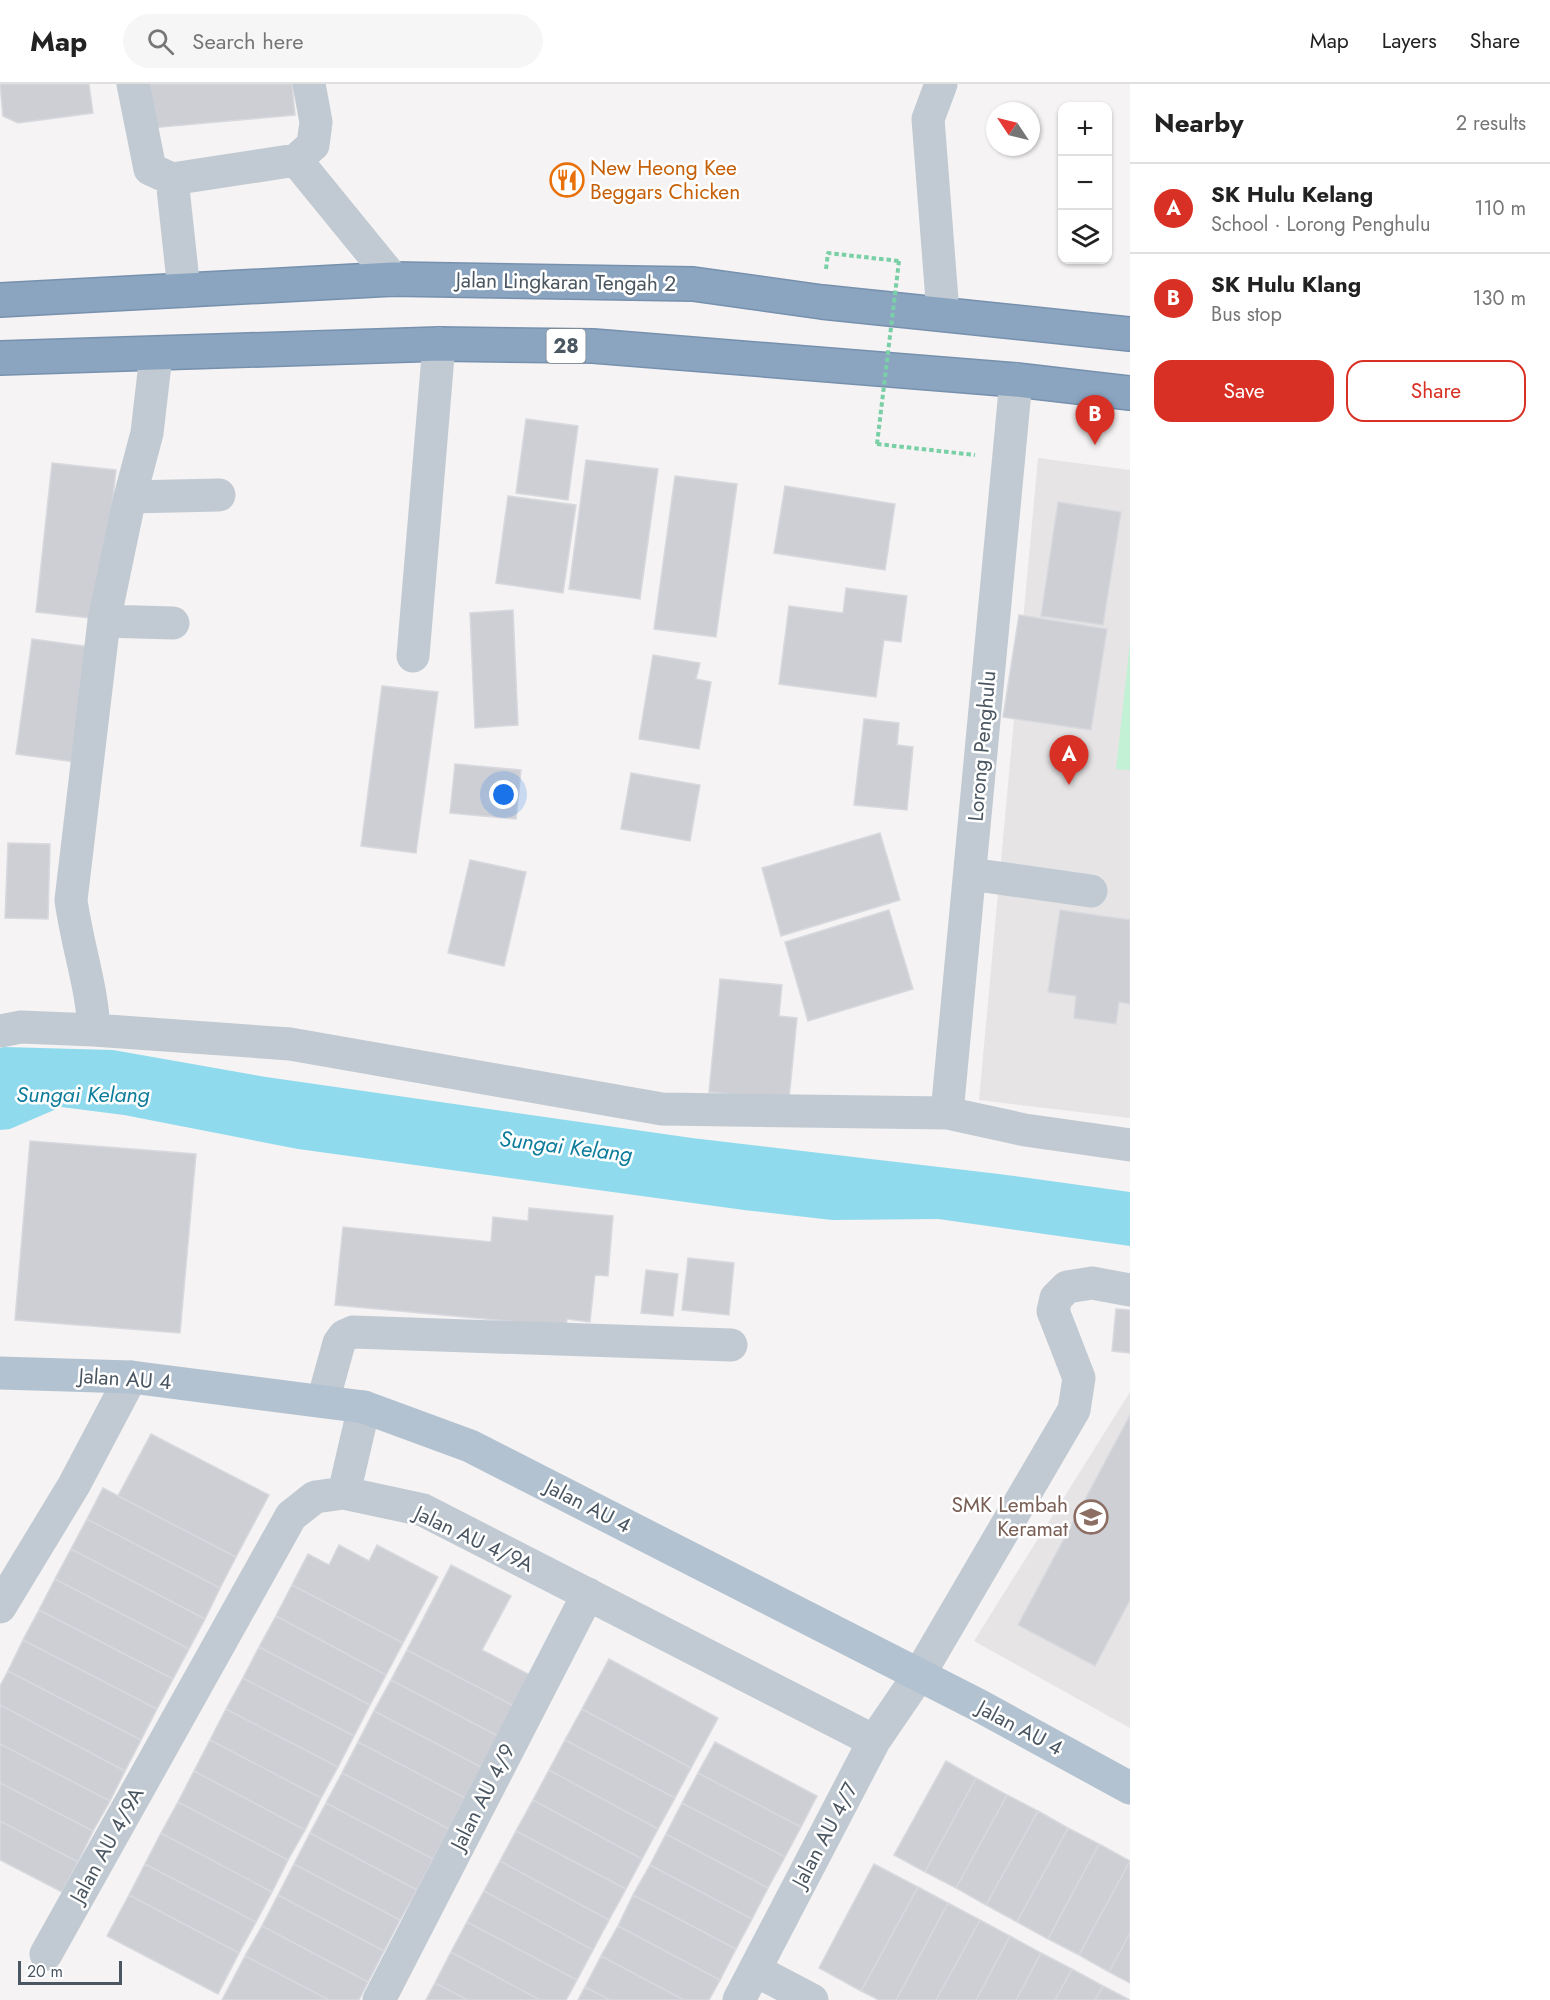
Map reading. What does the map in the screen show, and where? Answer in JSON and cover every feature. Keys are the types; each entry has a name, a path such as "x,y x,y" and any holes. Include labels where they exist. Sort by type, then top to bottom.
{"highway":[{"name":"Jalan Lingkaran Tengah 2","path":"0,300 393,279 693,285 822,302 1130,334"},
{"name":"28","path":"0,358 156,355 439,344 593,346 1016,380 1130,393"}],"main road":[{"name":"Jalan AU 4","path":"5,1373 131,1377 364,1407 470,1446 919,1676 1130,1788"}],"street":[{"path":"133,84 150,169 172,179 296,160 313,145 316,122 309,84"},
{"path":"941,84 928,119 943,313"},
{"path":"296,160 393,279"},
{"path":"172,179 184,290"},
{"path":"413,656 439,344"},
{"path":"94,1030 90,987 76,939 71,900 104,621 130,497 147,433 156,355"},
{"name":"Lorong Penghulu","path":"947,1113 1016,380"},
{"path":"130,497 219,495"},
{"path":"104,621 173,623"},
{"path":"970,874 1091,891"},
{"path":"0,1031 21,1027 94,1030 290,1044 662,1109 947,1113 1025,1130 1130,1145"},
{"name":"Jalan AU 4/7","path":"739,2000 874,1742 919,1676 1074,1410 1079,1378 1053,1311 1056,1298 1067,1287 1092,1283 1130,1290"},
{"path":"323,1401 339,1343 344,1336 353,1332 731,1345"},
{"path":"0,1606 74,1485 131,1377"},
{"path":"344,1493 364,1407"},
{"name":"Jalan AU 4/9A","path":"46,1954 291,1516 315,1497 344,1493 423,1510 874,1742"},
{"name":"Jalan AU 4/9","path":"379,2000 588,1594"},
{"path":"755,1970 812,2000"}],"path":[{"path":"828,253 898,261 877,444 959,453"}],"shaded area":[{"path":"1038,458 1130,470 1130,1118 979,1100"},
{"name":"SMK Lembah Keramat","path":"1130,1392 1130,1728 974,1641"}],"green space":[{"path":"1130,642 1130,770 1116,769"}],"water":[{"name":"Sungai Kelang","path":"0,1048 113,1050 266,1077 692,1138 999,1174 1130,1192 1130,1246 938,1219 832,1220 744,1210 298,1149 124,1115 61,1107 10,1129 0,1130"}],"building":[{"path":"0,84 89,84 93,113 18,123 3,116"},
{"path":"147,84 292,84 295,115 151,128"},
{"path":"526,419 578,426 568,500 516,493"},
{"path":"586,460 658,469 640,599 569,589"},
{"path":"52,463 116,470 99,619 36,612"},
{"path":"675,476 737,484 716,637 654,629"},
{"path":"785,486 895,504 885,570 774,553"},
{"path":"508,496 576,505 563,593 496,583"},
{"path":"1058,502 1121,512 1103,625 1041,616"},
{"path":"846,588 907,596 901,642 884,640 876,697 779,684 789,606 843,613"},
{"path":"513,610 518,725 475,728 470,613"},
{"path":"1019,615 1107,629 1091,730 1003,717"},
{"path":"32,639 90,647 75,762 16,754"},
{"path":"653,655 700,663 696,679 711,682 699,749 639,739"},
{"path":"382,686 438,692 416,853 361,846"},
{"path":"864,719 899,723 897,745 913,747 907,810 854,805"},
{"path":"455,764 521,770 516,819 450,813"},
{"path":"631,773 700,785 690,841 621,829"},
{"path":"880,833 900,900 781,936 762,868"},
{"path":"8,843 50,844 48,919 5,918"},
{"path":"470,860 526,872 504,966 448,953"},
{"path":"889,910 913,989 808,1021 785,942"},
{"path":"1060,910 1130,920 1130,1004 1119,1002 1116,1024 1074,1018 1076,996 1048,992"},
{"path":"720,979 782,985 779,1016 797,1018 789,1099 709,1092"},
{"path":"30,1141 196,1154 180,1333 15,1320"},
{"path":"529,1208 613,1216 608,1276 595,1275 590,1322 567,1319 565,1334 518,1322 335,1305 343,1227 491,1242 493,1217 528,1221"},
{"path":"688,1258 734,1263 729,1315 682,1310"},
{"path":"646,1270 678,1274 673,1316 641,1313"},
{"path":"1116,1309 1130,1310 1130,1353 1112,1351"},
{"path":"1130,1415 1130,1600 1095,1666 1018,1625"},
{"path":"151,1434 269,1495 236,1557 118,1496"},
{"path":"103,1488 236,1557 220,1588 87,1519"},
{"path":"87,1519 220,1588 205,1619 71,1549"},
{"path":"339,1545 369,1561 377,1545 438,1577 403,1643 292,1585 308,1554 329,1565"},
{"path":"71,1549 205,1619 189,1649 55,1579"},
{"path":"451,1565 511,1596 482,1650 530,1675 514,1706 407,1650"},
{"path":"55,1579 189,1649 173,1679 39,1610"},
{"path":"292,1585 403,1643 386,1675 276,1616"},
{"path":"39,1610 173,1679 157,1709 23,1640"},
{"path":"276,1616 386,1675 370,1705 259,1647"},
{"path":"23,1640 157,1709 141,1740 8,1671"},
{"path":"259,1647 370,1705 354,1736 243,1678"},
{"path":"407,1650 514,1706 498,1736 391,1680"},
{"path":"609,1659 718,1718 691,1768 582,1709"},
{"path":"8,1671 141,1740 125,1771 0,1705 0,1686"},
{"path":"243,1678 354,1736 338,1767 226,1709"},
{"path":"391,1680 498,1736 481,1767 374,1711"},
{"path":"0,1705 125,1771 110,1801 0,1744"},
{"path":"226,1709 338,1767 321,1798 210,1740"},
{"path":"582,1709 691,1768 675,1798 565,1740"},
{"path":"374,1711 481,1767 465,1798 358,1742"},
{"path":"210,1740 321,1798 305,1830 194,1771"},
{"path":"565,1740 675,1798 658,1829 549,1770"},
{"path":"358,1742 465,1798 449,1829 342,1773"},
{"path":"715,1742 817,1796 801,1827 698,1773"},
{"path":"0,1744 110,1801 93,1831 0,1783"},
{"path":"946,1761 976,1778 925,1872 894,1855"},
{"path":"549,1770 658,1829 642,1859 533,1800"},
{"path":"194,1771 305,1830 288,1860 178,1802"},
{"path":"342,1773 449,1829 433,1859 326,1803"},
{"path":"698,1773 801,1827 785,1857 682,1803"},
{"path":"976,1778 1007,1795 956,1888 925,1872"},
{"path":"0,1783 93,1831 78,1862 0,1821"},
{"path":"1007,1795 1038,1811 986,1905 956,1888"},
{"path":"533,1800 642,1859 626,1889 516,1831"},
{"path":"178,1802 288,1860 272,1892 161,1833"},
{"path":"326,1803 433,1859 417,1890 310,1833"},
{"path":"682,1803 785,1857 768,1888 666,1834"},
{"path":"1038,1811 1068,1828 1017,1922 986,1905"},
{"path":"0,1821 78,1862 62,1892 0,1860"},
{"path":"1068,1828 1099,1844 1048,1939 1017,1922"},
{"path":"516,1831 626,1889 609,1920 500,1861"},
{"path":"161,1833 272,1892 256,1922 145,1864"},
{"path":"310,1833 417,1890 400,1920 294,1864"},
{"path":"666,1834 768,1888 752,1919 650,1865"},
{"path":"1099,1844 1130,1861 1079,1955 1048,1939"},
{"path":"500,1861 609,1920 593,1950 484,1891"},
{"path":"1130,1861 1130,1933 1109,1972 1079,1955"},
{"path":"145,1864 256,1922 239,1953 129,1895"},
{"path":"294,1864 400,1920 384,1951 278,1895"},
{"path":"874,1864 918,1887 861,1991 819,1968"},
{"path":"650,1865 752,1919 736,1949 633,1895"},
{"path":"918,1887 948,1903 896,2000 879,2000 861,1991"},
{"path":"484,1891 593,1950 577,1980 467,1922"},
{"path":"129,1895 239,1953 218,1994 107,1936"},
{"path":"278,1895 384,1951 368,1982 262,1926"},
{"path":"633,1895 736,1949 720,1980 618,1926"},
{"path":"948,1903 980,1920 936,2000 896,2000"},
{"path":"980,1920 1010,1936 976,2000 936,2000"},
{"path":"467,1922 577,1980 566,2000 540,2000 451,1952"},
{"path":"262,1926 368,1982 359,2000 329,2000 245,1956"},
{"path":"618,1926 720,1980 709,2000 684,2000 601,1956"},
{"path":"1130,1933 1130,1983 1109,1972"},
{"path":"1010,1936 1041,1953 1016,2000 976,2000"},
{"path":"451,1952 540,2000 468,2000 435,1983"},
{"path":"1041,1953 1072,1969 1055,2000 1016,2000"},
{"path":"245,1956 329,2000 222,2000"},
{"path":"601,1956 684,2000 610,2000 585,1987"},
{"path":"1072,1969 1103,1986 1095,2000 1055,2000"},
{"path":"435,1983 468,2000 426,2000"},
{"path":"1103,1986 1130,2000 1095,2000"},
{"path":"585,1987 610,2000 578,2000"}],"place":[{"name":"New Heong Kee Beggars Chicken","path":"567,180"},
{"name":"SK Hulu Klang","path":"1095,445"},
{"name":"SK Hulu Kelang","path":"1069,785"},
{"name":"SMK Lembah Keramat","path":"1091,1517"}]}
